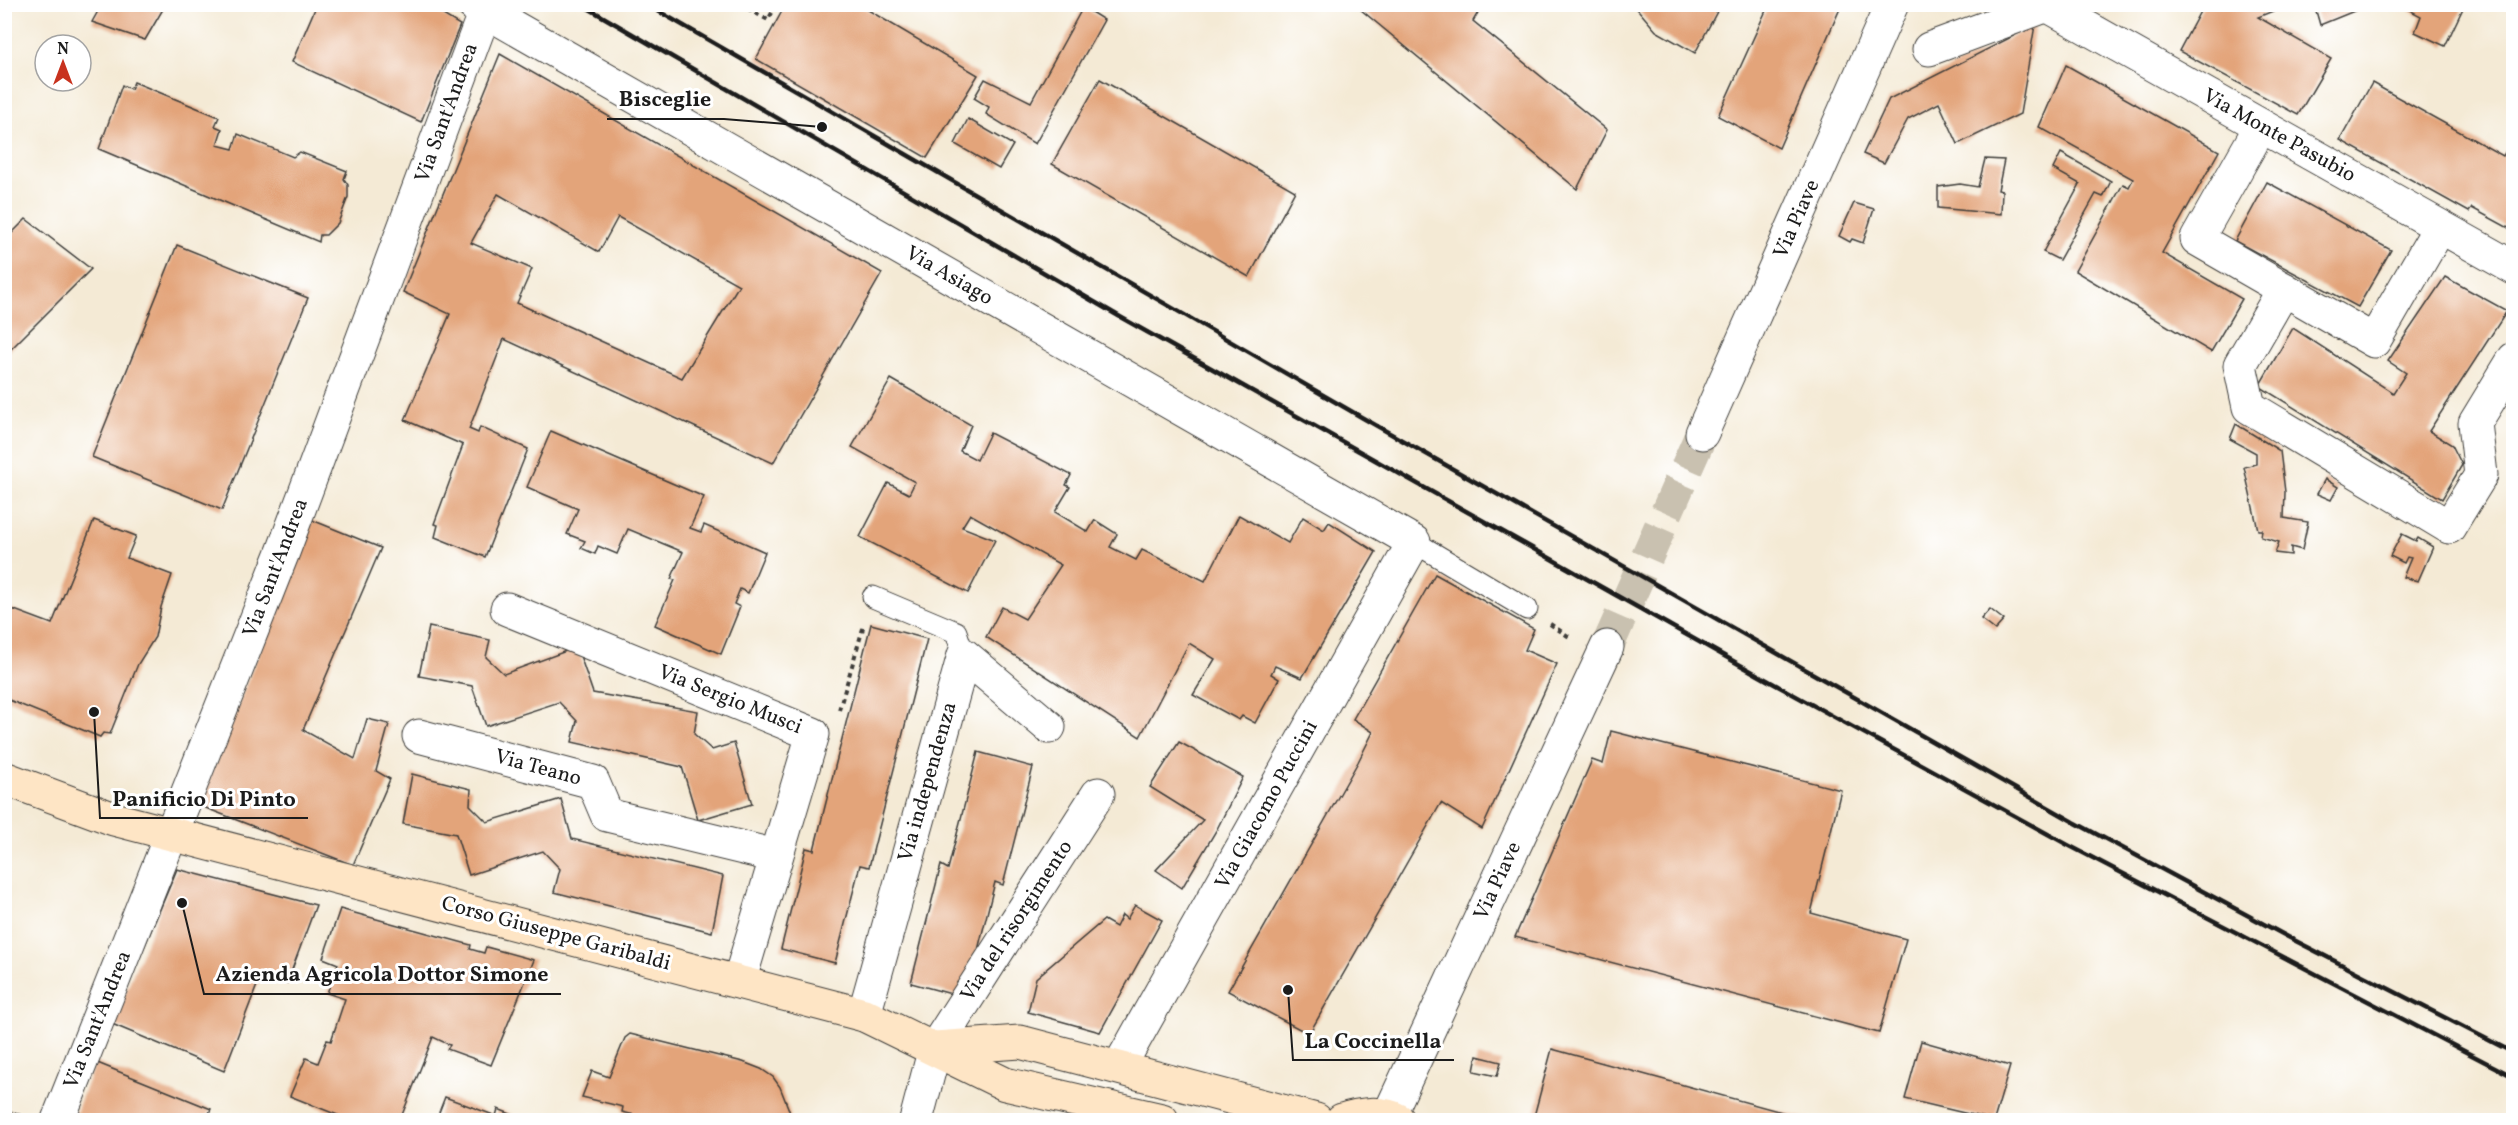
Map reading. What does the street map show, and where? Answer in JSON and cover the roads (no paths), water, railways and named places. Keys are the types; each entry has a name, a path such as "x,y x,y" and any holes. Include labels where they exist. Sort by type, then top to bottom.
{"main road":[{"name":"Corso Giuseppe Garibaldi","path":"4,778 114,819 864,1015 1005,1084 1162,1120"},
{"name":"Corso Giuseppe Garibaldi","path":"935,1048 1020,1042 1316,1120"},
{"path":"1342,1120 1352,1117 1393,1118"}],"street":[{"name":"Via Piave","path":"1702,433 1892,4"},
{"path":"1929,48 2047,5"},
{"name":"Via Monte Pasubio","path":"2047,5 2514,268"},
{"name":"Via Asiago","path":"479,8 1414,542"},
{"name":"Via Sant'Andrea","path":"58,1120 283,552 479,8"},
{"path":"2261,126 2197,239 2374,341 2440,227"},
{"path":"2284,289 2240,365 2249,407 2450,527 2481,475 2475,423 2514,359"},
{"name":"Via Giacomo Puccini","path":"1119,1067 1414,542"},
{"name":"Via Sergio Musci","path":"507,609 813,734 739,982"},
{"name":"Via Piave","path":"1393,1118 1604,653"},
{"path":"964,656 1048,727"},
{"name":"Via independenza","path":"864,1015 964,656"},
{"name":"Via Teano","path":"419,736 593,782 607,815 776,856"},
{"name":"Via del risorgimento","path":"916,1120 935,1048 1098,794"}],"lane":[{"path":"1414,542 1527,609"},
{"path":"873,597 956,632 964,656"}],"tunnel":[{"path":"1607,647 1702,433"}],"railway":[{"path":"581,4 1122,318 1767,680 2068,845 2514,1077"},
{"path":"646,4 1363,418 2074,822 2288,937 2514,1053"}],"place":[{"name":"Bisceglie","path":"822,127"},
{"name":"Panificio Di Pinto","path":"94,712"},
{"name":"Azienda Agricola Dottor Simone","path":"182,903"},
{"name":"La Coccinella","path":"1288,990"}]}
